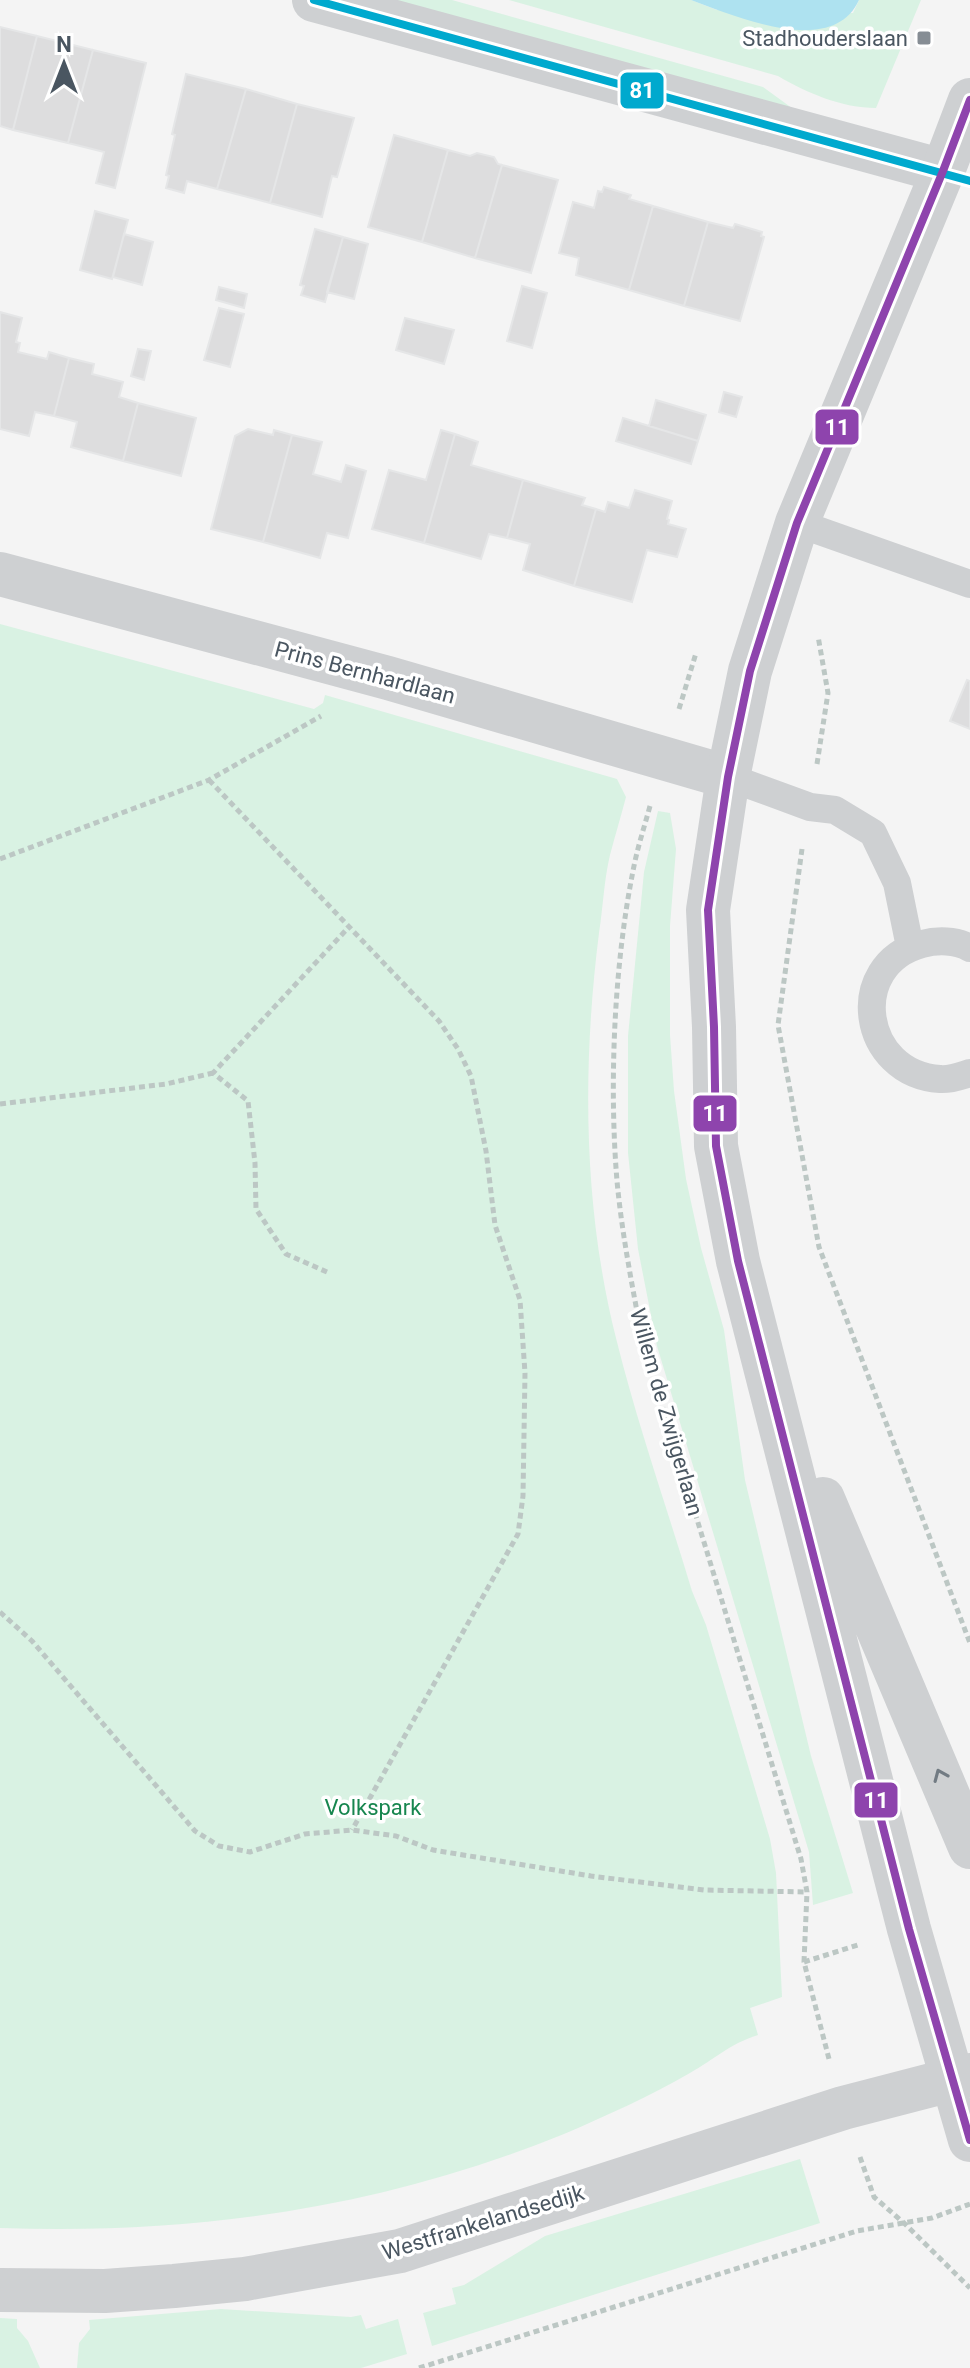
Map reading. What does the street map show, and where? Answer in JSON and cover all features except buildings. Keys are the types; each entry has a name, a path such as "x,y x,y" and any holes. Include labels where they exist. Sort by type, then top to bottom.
{"street":[{"path":"314,0 957,176"},
{"path":"970,100 957,176 797,523 750,671 728,777 708,910 716,1146 738,1261 909,1929 961,2078 970,2140"},
{"name":"Prins Bernhardlaan","path":"0,574 388,678 728,777"},
{"path":"767,1367 970,1847"},
{"name":"Westfrankelandsedijk","path":"0,2290 105,2291 174,2286 245,2279 400,2251 843,2108 961,2078"}],"lane":[{"path":"797,523 970,584"},
{"path":"728,777 810,807 835,810 873,833 897,883 910,947"},
{"path":"970,948 964,944 936,940 910,947 888,964 874,987 871,1014 877,1040 893,1061 918,1076 943,1080 970,1073"}],"path":[{"path":"817,631 828,693 798,866 778,1025 819,1247 970,1643"},
{"path":"0,859 209,780 388,678"},
{"name":"Willem de Zwijgerlaan","path":"664,757 633,870 626,918 614,1059 617,1184 643,1343 801,1859 807,1892 804,1962"},
{"path":"209,780 439,1021 458,1049 471,1076 486,1151 495,1225 520,1300 525,1373 523,1496 518,1534 352,1830"},
{"path":"0,1104 166,1084 213,1073 348,928"},
{"path":"213,1073 248,1101 255,1163 256,1209 286,1254 327,1272"},
{"path":"0,1612 32,1641 195,1831 219,1846 250,1852 305,1834 352,1830 396,1836 433,1850 591,1876 704,1890 807,1892"},
{"path":"419,2368 857,2231 932,2218 970,2204"},
{"path":"904,2223 970,2288"}],"green space":[{"path":"395,0 452,0 763,87 796,111"},
{"path":"509,0 691,0 717,10 853,13 859,0 921,0 876,108 838,102 813,94 778,76"},
{"name":"Volkspark","path":"0,624 314,709 323,703 325,695 617,779 626,797 606,874 593,984 588,1087 597,1241 617,1342 634,1405 692,1591 706,1625 770,1839 776,1873 782,1997 750,2008 758,2035 730,2047 659,2090 564,2134 496,2160 427,2181 357,2198 217,2221 145,2227 0,2228"},
{"path":"658,811 670,813 676,849 670,926 670,1035 686,1179 724,1330 745,1480 811,1756 853,1893 813,1905 809,1852 657,1346 638,1249 628,1153 628,1036 644,872"},
{"path":"800,2159 820,2223 432,2346 423,2313 456,2304 452,2288 464,2285 545,2236"},
{"path":"221,2309 351,2317 361,2315 366,2329 398,2319 407,2354 361,2368 77,2368 79,2343 90,2329 89,2320"},
{"path":"0,2318 17,2319 17,2328 28,2341 40,2368 0,2368"}],"water":[{"path":"691,0 859,0 846,18 828,27 806,30 756,23"}],"transit line":[{"name":"81","path":"314,0 970,181"},
{"name":"11","path":"970,100 797,523 750,671 728,777 708,910 716,1146 738,1261 909,1929 970,2140"}],"place":[{"name":"Stadhouderslaan","path":"924,38"}]}
